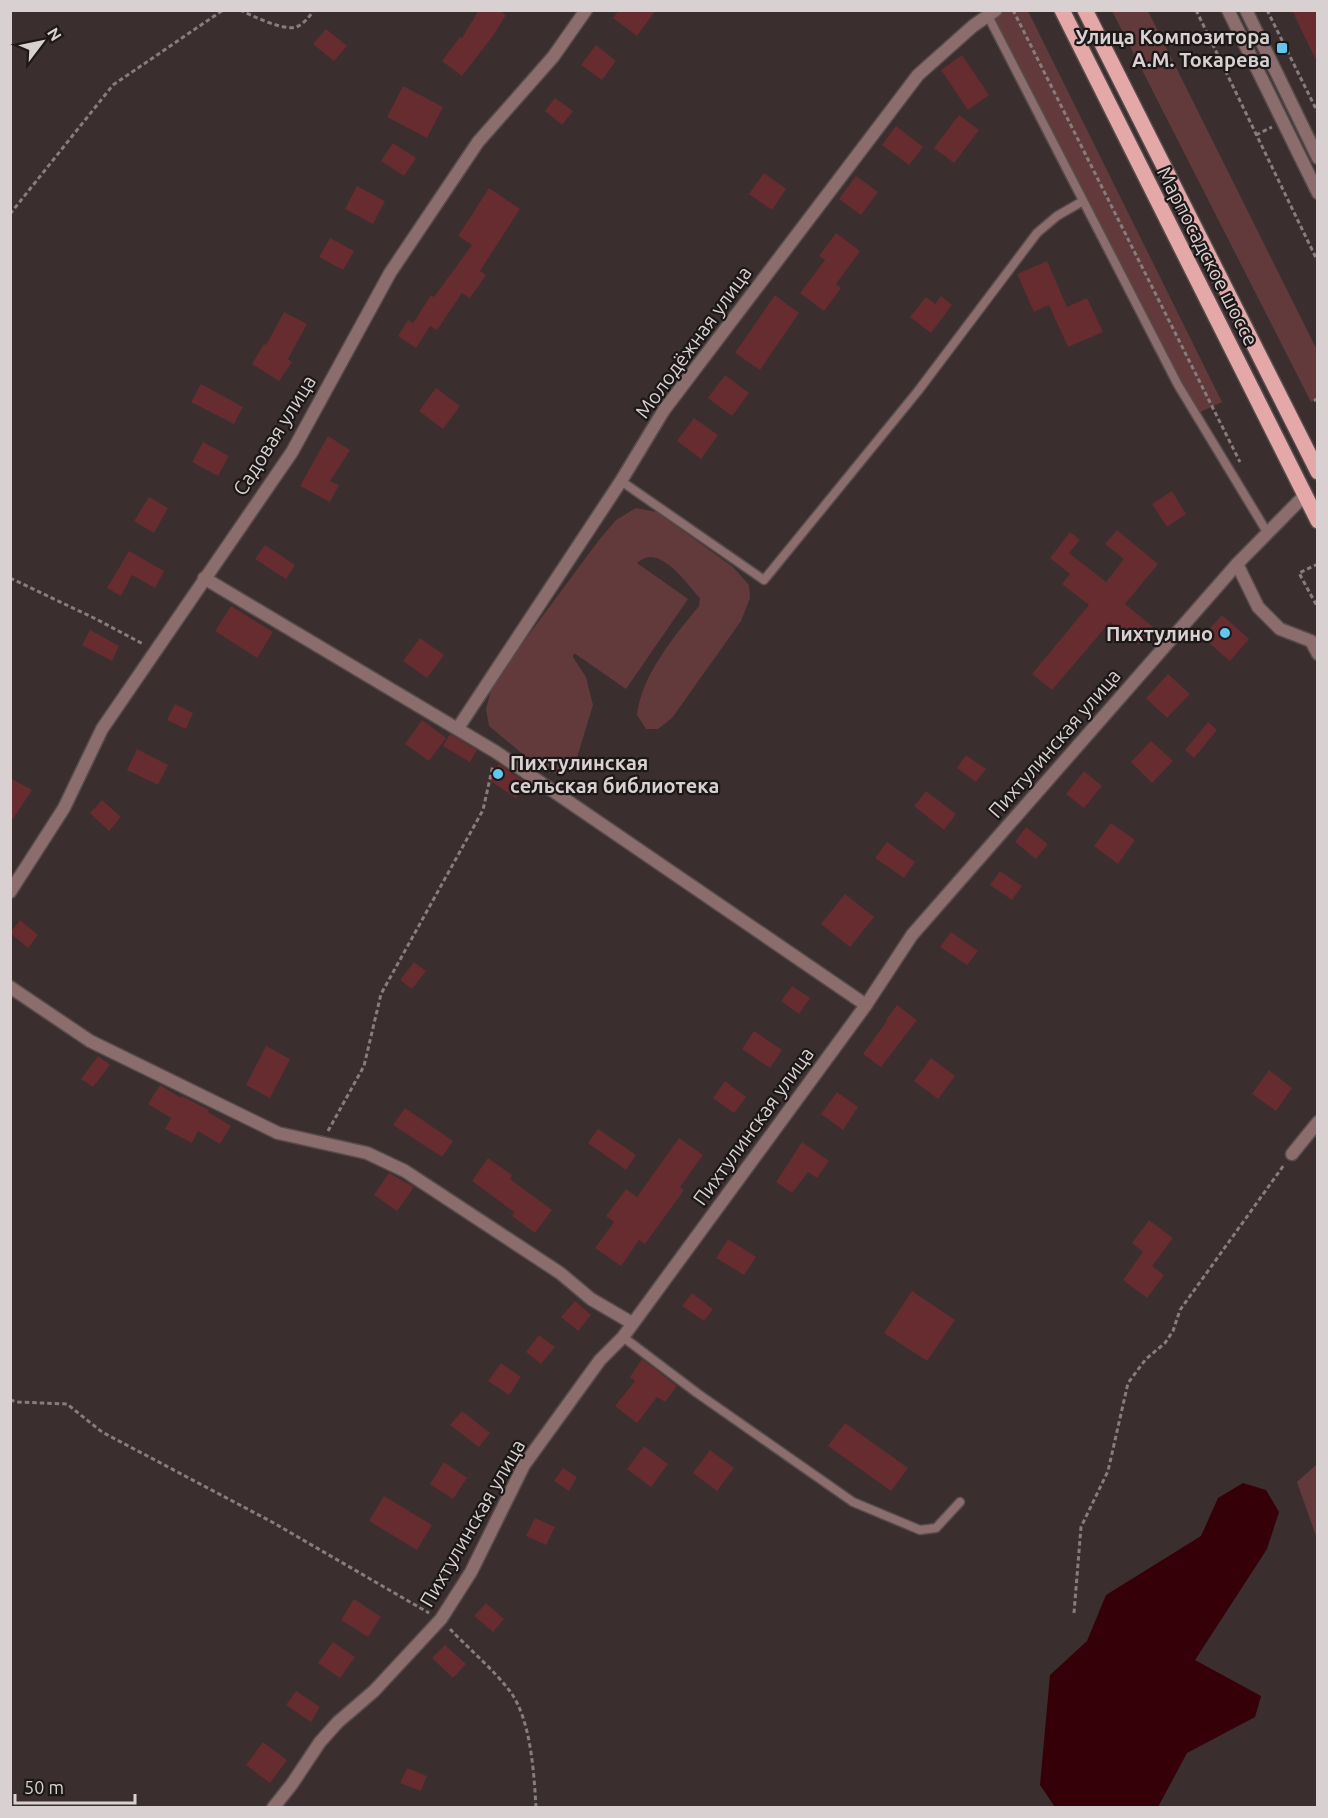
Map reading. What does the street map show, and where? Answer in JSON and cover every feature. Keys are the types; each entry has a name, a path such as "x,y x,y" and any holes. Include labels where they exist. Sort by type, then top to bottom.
{"main road":[{"name":"Марпосадское шоссе","path":"1062,10 1317,521"},
{"name":"Марпосадское шоссе","path":"1085,10 1317,472"}],"street":[{"name":"Садовая улица","path":"10,892 63,808 102,729 292,452 390,273 478,142 553,57 586,10"},
{"path":"1228,10 1317,193"},
{"path":"1246,10 1317,158"},
{"name":"Молодёжная улица","path":"458,728 621,481 664,410 918,75 973,26 992,13"},
{"name":"Пихтулинская улица","path":"273,1808 320,1742 338,1722 374,1691 441,1619 471,1572 524,1465 600,1360 623,1337 866,1005 912,935 1237,564 1305,495"},
{"path":"1237,564 1258,607 1280,629 1311,641 1317,654"},
{"path":"204,578 496,752 866,1005"},
{"path":"10,987 90,1041 278,1133 367,1153 405,1172 560,1273 591,1299 632,1323"},
{"path":"1292,1154 1317,1122"}],"lane":[{"path":"992,13 1083,201 1178,386 1267,532"},
{"path":"621,481 764,580 918,391 1037,233 1057,216 1083,201"},
{"path":"623,1337 697,1393 853,1502 920,1530 936,1528 960,1502"}],"path":[{"path":"10,214 112,85 224,10"},
{"path":"240,10 282,27 295,27 306,21 314,10"},
{"path":"1013,10 1244,470"},
{"path":"1196,10 1317,262"},
{"path":"1267,10 1317,113"},
{"path":"1256,135 1274,126"},
{"path":"1317,399 1315,400 1317,404"},
{"path":"1317,564 1299,573 1317,608"},
{"path":"10,578 96,619 155,651"},
{"path":"322,1142 364,1066 381,994 483,810 496,752"},
{"path":"1074,1613 1082,1527 1108,1471 1128,1383 1146,1359 1169,1337 1180,1310 1292,1154"},
{"path":"10,1400 67,1404 102,1432 272,1522 441,1619 510,1691 524,1720 534,1770 536,1808"}],"shaded area":[{"path":"991,11 1028,11 1222,402 1196,414"},
{"path":"1112,11 1148,11 1317,350 1317,398 1311,402"},
{"path":"636,508 657,512 733,567 749,585 750,598 741,621 672,718 658,729 646,729 637,715 645,686 660,657 699,606 700,598 672,567 663,561 645,558 637,563 688,599 626,689 574,653 573,657 586,677 593,705 576,761 557,774 537,766 489,726 486,709 493,683 599,540 616,520"},
{"path":"1317,1464 1317,1539 1297,1482"},
{"path":"1243,1483 1266,1490 1279,1512 1267,1549 1195,1660 1261,1696 1255,1717 1187,1753 1158,1807 1055,1807 1040,1785 1050,1675 1087,1641 1106,1595 1201,1536 1218,1498"}],"building":[{"path":"479,10 498,10 506,15 462,76 442,61 460,37 462,38"},
{"path":"619,10 656,10 637,36 613,18"},
{"path":"1292,10 1317,10 1317,62 1298,23"},
{"path":"326,29 347,46 334,61 313,44"},
{"path":"596,45 616,61 602,80 581,65"},
{"path":"962,55 989,95 968,110 941,70"},
{"path":"403,86 443,107 427,138 387,117"},
{"path":"555,98 573,111 562,125 545,111"},
{"path":"959,115 979,130 954,163 934,148"},
{"path":"896,126 923,147 909,165 882,145"},
{"path":"393,143 416,158 404,176 381,161"},
{"path":"764,173 786,189 772,210 749,194"},
{"path":"856,176 878,192 861,215 839,199"},
{"path":"357,186 385,201 373,224 345,209"},
{"path":"489,188 520,209 480,271 486,275 470,298 462,293 437,330 430,326 416,348 398,336 408,320 413,323 431,295 434,297 472,245 458,236"},
{"path":"836,233 860,251 836,284 841,288 824,311 800,293 825,260 819,256"},
{"path":"330,238 354,251 343,270 319,257"},
{"path":"1047,261 1067,307 1087,298 1103,332 1068,347 1049,305 1034,312 1017,274"},
{"path":"775,295 799,313 760,370 735,353"},
{"path":"941,296 952,305 931,333 910,317 926,297 935,304"},
{"path":"284,312 307,324 288,359 292,362 279,381 252,364 264,344 266,345"},
{"path":"725,375 749,393 732,416 708,398"},
{"path":"201,384 243,407 234,424 191,402"},
{"path":"436,388 460,406 443,429 419,411"},
{"path":"694,418 718,435 701,459 677,441"},
{"path":"328,436 350,450 330,481 339,485 330,502 300,486"},
{"path":"203,442 229,456 218,476 192,462"},
{"path":"1172,491 1186,514 1167,527 1152,504"},
{"path":"149,497 168,508 154,533 134,521"},
{"path":"1117,530 1158,564 1125,604 1153,627 1139,645 1110,622 1052,690 1032,674 1089,605 1062,584 1070,574 1050,558 1070,532 1080,540 1069,553 1106,582 1124,559 1105,544"},
{"path":"265,545 295,565 286,579 255,559"},
{"path":"129,551 164,571 155,588 132,575 121,596 107,588"},
{"path":"231,606 273,632 257,658 215,631"},
{"path":"1222,615 1249,639 1230,661 1202,637"},
{"path":"90,630 119,646 112,661 82,645"},
{"path":"420,638 444,655 427,678 403,661"},
{"path":"1168,674 1190,694 1167,718 1146,698"},
{"path":"175,704 193,713 186,729 167,720"},
{"path":"422,720 446,738 429,761 405,744"},
{"path":"1208,722 1217,730 1194,758 1185,750"},
{"path":"450,734 477,750 470,762 443,746"},
{"path":"1151,741 1173,761 1152,783 1131,762"},
{"path":"137,749 168,765 158,785 127,770"},
{"path":"966,755 986,769 976,782 957,768"},
{"path":"499,764 526,783 516,798 489,780"},
{"path":"1084,771 1102,786 1084,808 1066,794"},
{"path":"10,778 32,790 10,823"},
{"path":"926,791 956,814 944,830 914,806"},
{"path":"102,800 121,817 109,831 90,813"},
{"path":"1111,823 1135,840 1118,864 1094,846"},
{"path":"1026,827 1048,844 1036,859 1015,842"},
{"path":"887,842 915,862 904,878 875,858"},
{"path":"1000,871 1022,886 1012,900 990,885"},
{"path":"845,894 874,917 850,947 821,924"},
{"path":"20,920 38,935 28,948 10,933"},
{"path":"951,932 978,951 967,965 940,947"},
{"path":"414,962 426,971 412,989 400,980"},
{"path":"792,986 810,998 799,1014 781,1001"},
{"path":"897,1005 917,1020 881,1067 863,1054"},
{"path":"754,1031 782,1050 770,1068 742,1049"},
{"path":"266,1046 290,1059 270,1098 246,1085"},
{"path":"98,1056 110,1065 93,1087 81,1079"},
{"path":"931,1058 955,1076 938,1099 914,1081"},
{"path":"1269,1070 1292,1088 1276,1111 1252,1094"},
{"path":"725,1081 746,1097 734,1113 713,1098"},
{"path":"160,1085 181,1098 182,1096 209,1110 208,1112 231,1126 220,1144 198,1131 192,1143 165,1129 171,1118 148,1104"},
{"path":"837,1092 858,1107 843,1130 821,1114"},
{"path":"405,1108 453,1141 442,1157 393,1125"},
{"path":"598,1129 636,1155 626,1170 588,1143"},
{"path":"679,1138 703,1155 680,1187 684,1190 645,1244 639,1240 621,1266 595,1248 614,1222 606,1216 626,1189 637,1197"},
{"path":"802,1142 829,1161 817,1178 808,1172 792,1193 776,1182"},
{"path":"488,1158 512,1175 510,1179 552,1210 535,1233 512,1216 514,1212 472,1181"},
{"path":"389,1173 414,1187 397,1211 374,1195"},
{"path":"1149,1220 1173,1238 1152,1266 1164,1275 1147,1298 1123,1280 1143,1252 1132,1243"},
{"path":"728,1239 756,1257 744,1275 716,1258"},
{"path":"912,1291 955,1320 927,1361 884,1333"},
{"path":"692,1293 713,1309 704,1321 682,1306"},
{"path":"575,1301 591,1315 578,1331 561,1317"},
{"path":"539,1335 555,1347 541,1364 526,1352"},
{"path":"642,1359 677,1386 665,1402 657,1397 637,1423 615,1406 635,1381 630,1377"},
{"path":"501,1363 521,1377 509,1395 488,1381"},
{"path":"462,1411 490,1433 479,1447 450,1425"},
{"path":"845,1423 908,1468 891,1491 828,1446"},
{"path":"644,1446 668,1464 651,1487 627,1469"},
{"path":"710,1450 734,1468 717,1491 693,1473"},
{"path":"444,1462 467,1478 453,1499 430,1484"},
{"path":"563,1468 577,1477 569,1491 554,1481"},
{"path":"384,1496 432,1525 417,1550 369,1521"},
{"path":"535,1518 555,1527 546,1545 526,1536"},
{"path":"354,1599 381,1617 368,1637 341,1620"},
{"path":"486,1603 504,1619 493,1632 474,1616"},
{"path":"333,1642 355,1657 340,1678 318,1663"},
{"path":"445,1645 466,1664 453,1678 432,1658"},
{"path":"296,1691 320,1707 311,1722 286,1705"},
{"path":"263,1742 287,1760 270,1783 246,1765"},
{"path":"407,1768 427,1776 421,1791 400,1783"}],"place":[{"name":"Улица Композитора А.М. Токарева","path":"1282,48"},
{"name":"Пихтулино","path":"1225,633"},
{"name":"Пихтулинская сельская библиотека","path":"498,774"}]}
